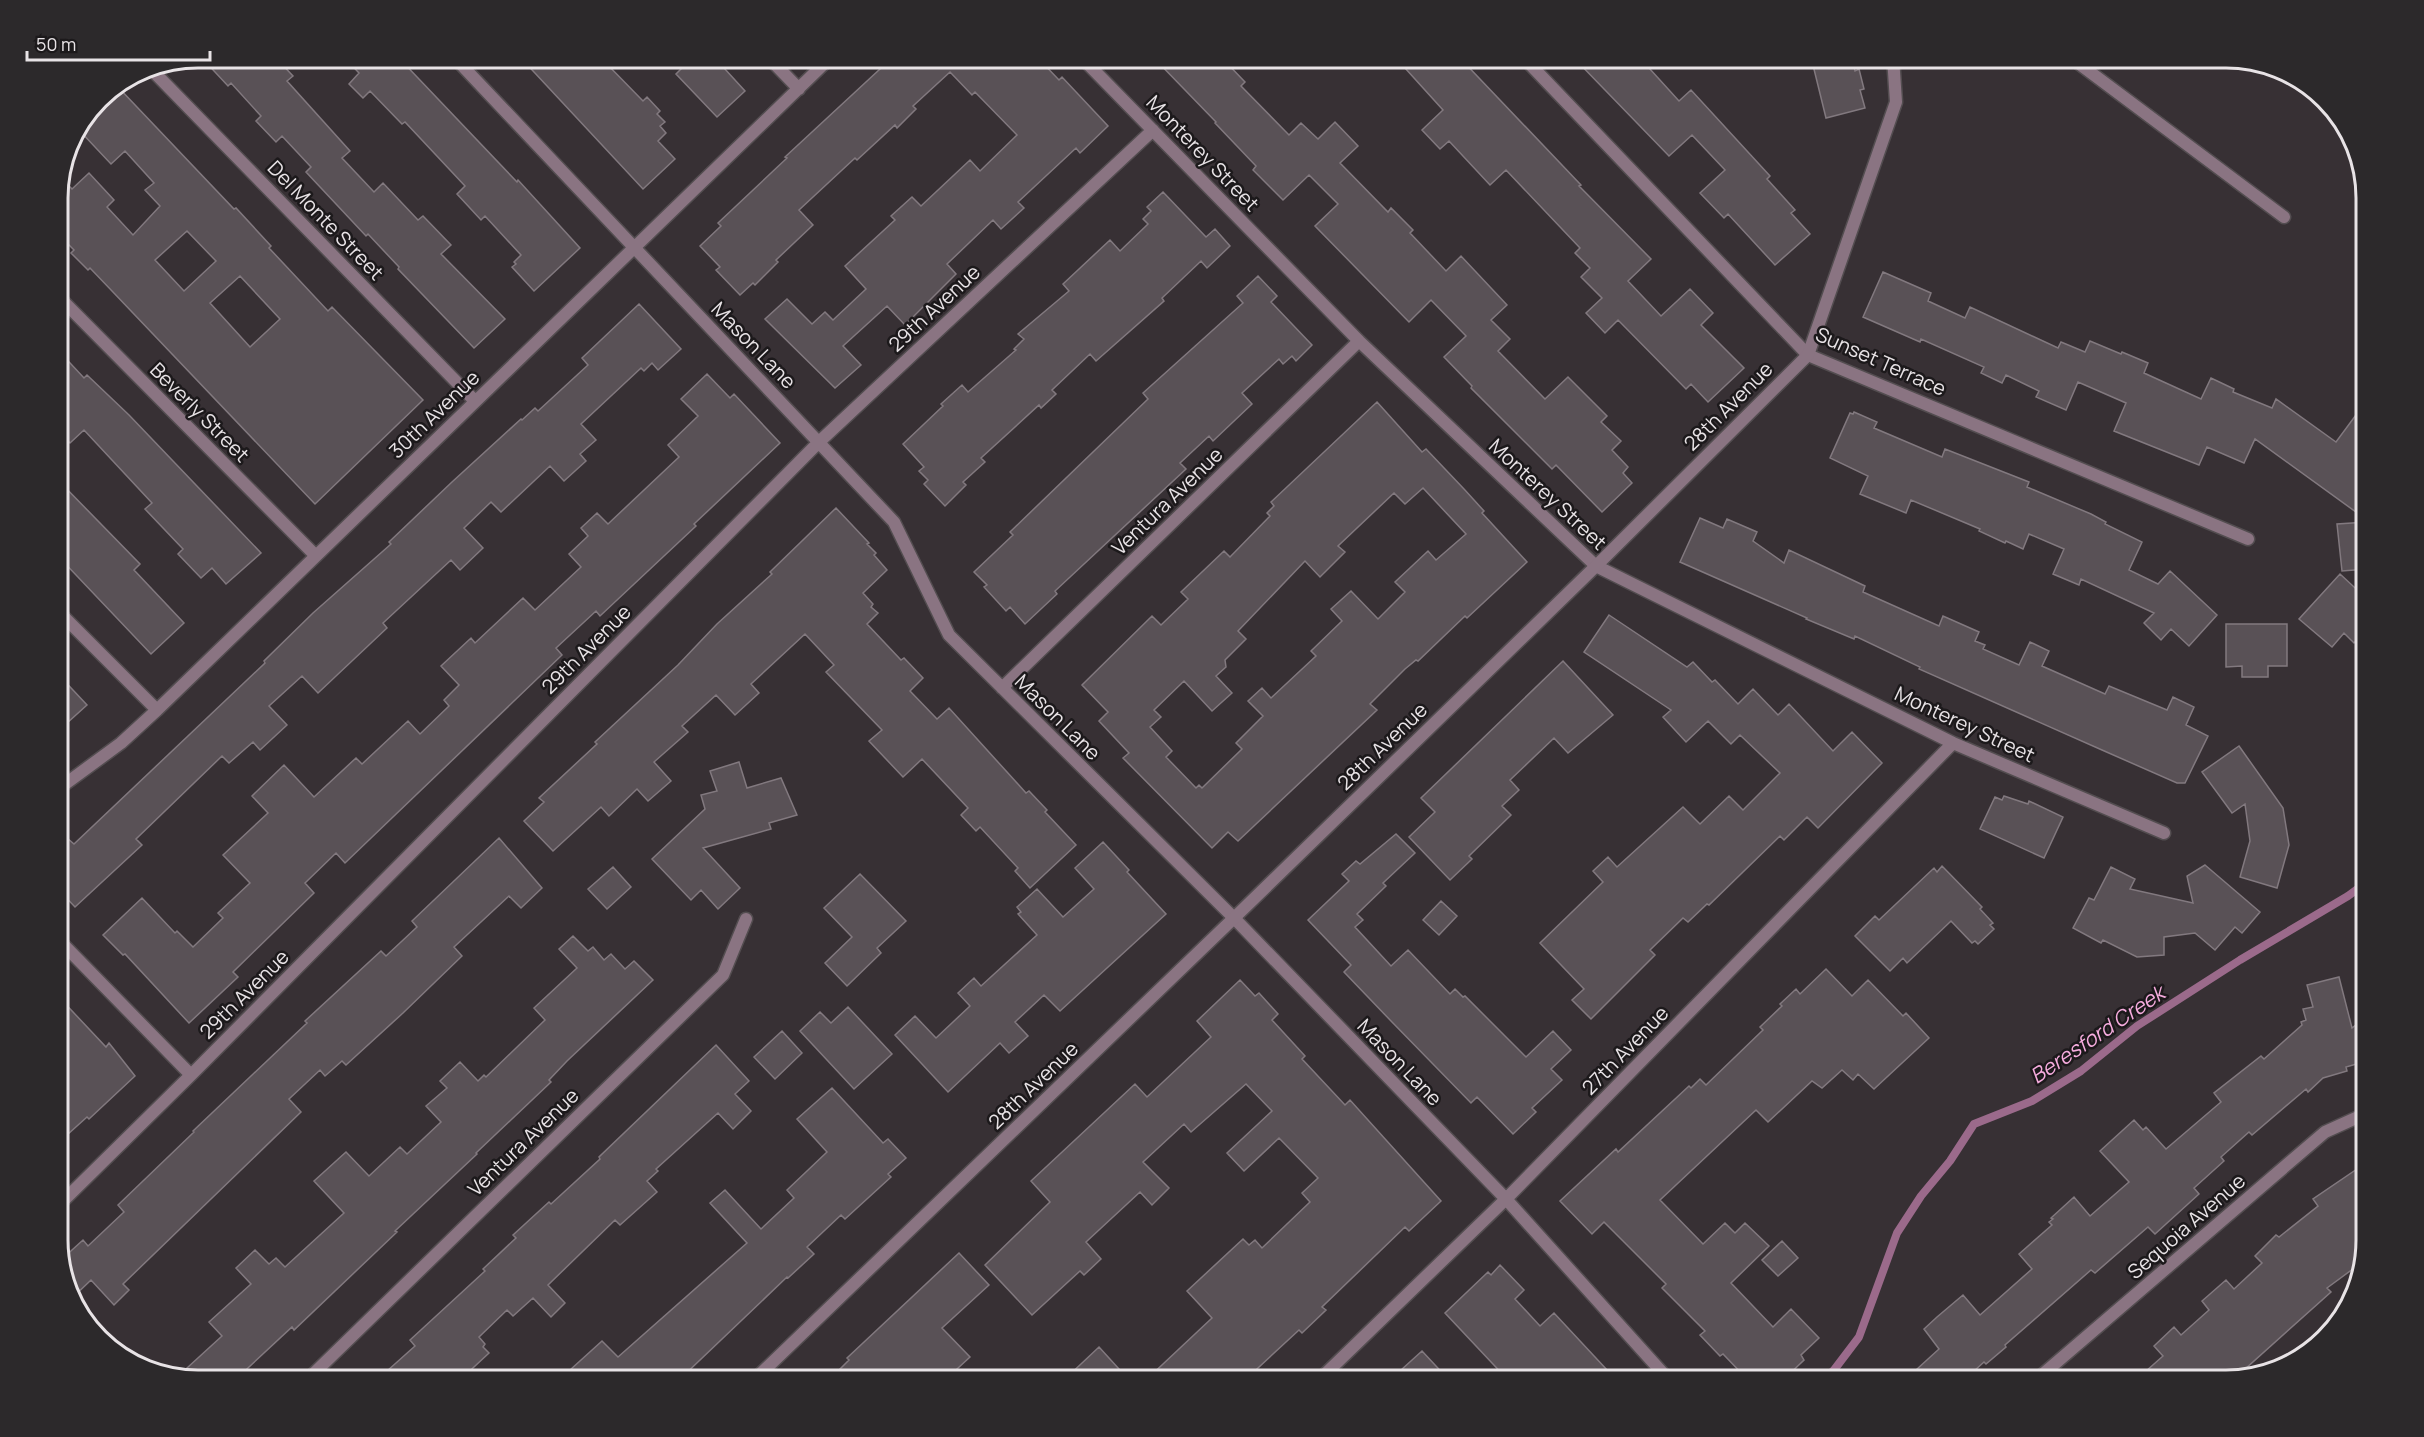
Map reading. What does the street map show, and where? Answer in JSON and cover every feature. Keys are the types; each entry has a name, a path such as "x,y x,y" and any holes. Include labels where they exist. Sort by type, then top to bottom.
{"street":[{"name":"Mason Lane","path":"464,68 894,522 949,635 1234,918 1506,1199 1660,1370"},
{"path":"779,68 799,89"},
{"name":"30th Avenue","path":"68,782 121,743 157,710 820,68"},
{"name":"Monterey Street","path":"1092,68 1359,341 1596,566 1953,742 2164,833"},
{"name":"Sunset Terrace","path":"1534,68 1808,355 2248,539"},
{"name":"28th Avenue","path":"764,1370 1596,566 1808,355 1896,102 1894,68"},
{"path":"2085,68 2284,217"},
{"name":"Del Monte Street","path":"156,74 475,401"},
{"name":"29th Avenue","path":"68,1196 819,442 1154,130"},
{"name":"Beverly Street","path":"68,306 316,556"},
{"name":"Ventura Avenue","path":"1002,688 1359,341"},
{"path":"68,621 157,710"},
{"name":"27th Avenue","path":"1329,1370 1506,1199 1953,742"},
{"name":"Ventura Avenue","path":"317,1370 723,975 746,919"},
{"path":"68,950 191,1075"},
{"name":"Sequoia Avenue","path":"2048,1370 2325,1132 2356,1118"}],"building":[{"path":"211,68 285,68 293,76 287,81 350,151 342,158 374,192 383,183 418,220 423,216 451,245 441,254 505,319 474,348 398,269 399,267 368,234 366,236 306,172 311,167 282,136 276,142 256,121 261,116 231,83 228,86"},
{"path":"354,68 408,68 517,182 518,180 580,248 534,291 512,267 521,255 485,216 481,220 457,194 465,186 405,122 402,124 370,91 363,98 349,84 359,73"},
{"path":"530,68 611,68 643,101 647,97 660,111 657,114 665,122 660,126 666,133 658,141 675,159 643,189"},
{"path":"682,68 724,68 745,91 717,117 676,74"},
{"path":"881,68 1048,68 1059,80 1062,77 1108,126 1080,153 1076,148 1018,202 1024,208 1001,229 993,220 947,264 956,274 905,325 887,306 843,346 861,365 835,388 765,319 787,299 812,324 825,312 833,320 866,289 845,266 895,220 891,216 912,197 921,206 970,160 980,171 1017,135 975,92 972,95 950,72 913,106 916,109 897,128 895,125 857,160 855,158 799,210 813,225 776,260 778,262 755,285 753,283 740,295 716,270 720,267 700,246 721,226 718,223 787,158 785,157"},
{"path":"1164,68 1232,68 1245,82 1241,86 1289,135 1301,123 1318,139 1335,122 1358,146 1340,163 1388,212 1391,208 1413,230 1410,233 1446,271 1461,256 1507,305 1491,320 1510,339 1498,351 1545,399 1568,377 1607,416 1601,422 1621,441 1612,450 1628,467 1623,473 1632,483 1602,512 1556,465 1552,469 1471,388 1472,386 1444,357 1466,336 1431,300 1409,322 1315,226 1338,204 1309,175 1283,200 1253,170 1256,166"},
{"path":"1405,68 1469,68 1581,185 1579,186 1651,259 1628,281 1661,316 1690,289 1713,313 1701,325 1744,368 1708,402 1691,384 1686,389 1618,320 1605,333 1586,313 1602,298 1581,277 1590,268 1575,253 1580,248 1506,170 1490,185 1449,141 1440,149 1422,130 1443,110"},
{"path":"1584,68 1649,68 1679,101 1691,90 1770,176 1767,179 1795,210 1791,213 1810,234 1775,265 1728,214 1724,218 1700,193 1725,170 1692,135 1669,156"},
{"path":"1814,68 1854,68 1855,71 1859,69 1864,89 1860,90 1865,108 1826,118"},
{"path":"122,91 234,209 236,208 271,246 269,248 328,311 332,307 423,400 315,504 90,268 88,270 71,253 74,250 68,244 68,185 72,189 89,173 114,200 107,207 133,235 160,206 145,190 154,183 125,151 111,164 84,135 94,118","holes":["187,231 216,261 184,291 155,260","240,276 280,319 250,347 210,303"]},
{"path":"1163,192 1206,237 1215,229 1230,246 1207,268 1201,261 1162,298 1164,301 1096,361 1090,354 1052,390 1056,394 1041,408 1039,405 981,458 985,462 963,482 966,485 945,506 924,484 928,480 919,471 924,467 903,444 962,385 968,392 1016,350 1014,349 1024,339 1018,334 1069,291 1063,284 1110,240 1120,251 1148,224 1143,219 1151,211 1147,207"},
{"path":"1883,272 1931,293 1928,301 1965,318 1970,307 2058,348 2061,342 2085,352 2090,341 2121,354 2122,352 2148,363 2144,373 2201,399 2211,378 2234,389 2233,392 2272,408 2276,399 2336,442 2356,415 2356,512 2255,439 2244,463 2207,447 2199,465 2114,431 2126,403 2078,382 2066,410 2036,397 2039,391 2006,375 2002,383 1981,373 1984,367 1921,339 1920,342 1863,317"},
{"path":"1258,276 1277,296 1271,302 1312,345 1296,361 1292,356 1283,364 1279,359 1242,393 1252,404 1213,441 1209,436 1180,463 1186,469 1055,591 1057,594 1025,624 1010,607 1006,611 984,587 987,585 974,572 1013,535 1010,532 1148,399 1143,393 1243,303 1237,296"},
{"path":"639,304 681,349 658,370 652,363 644,371 641,368 581,424 596,440 580,454 586,461 564,481 550,466 501,512 491,502 464,528 483,548 460,570 451,560 383,623 387,628 318,693 302,676 269,706 287,725 260,750 253,742 229,763 222,756 136,839 142,845 75,907 68,900 68,839 74,844 265,663 264,661 313,613 391,544 389,542 452,482 521,419 535,408 538,411 588,365 582,358"},
{"path":"68,361 84,378 87,375 129,415 261,553 226,584 212,568 201,578 178,554 183,549 145,509 152,503 84,430 70,443 68,441"},
{"path":"707,374 730,398 734,394 780,443 600,616 596,611 556,648 562,655 345,863 336,853 305,883 314,893 233,972 238,977 189,1023 125,954 123,955 103,935 142,898 175,933 177,931 193,947 223,918 218,913 250,883 223,855 268,813 252,796 284,765 314,797 356,758 362,764 408,721 420,734 449,706 444,700 459,685 441,666 471,638 475,643 523,598 535,610 581,567 569,554 588,536 581,528 597,513 608,524 679,457 668,445 698,416 681,399"},
{"path":"1377,402 1422,452 1426,449 1464,489 1484,511 1482,513 1527,562 1418,661 1416,660 1405,669 1370,704 1377,710 1238,841 1228,832 1212,848 1123,758 1129,753 1099,721 1108,712 1082,685 1152,616 1161,625 1188,599 1181,592 1224,551 1230,557 1270,516 1267,513 1274,506 1271,502","holes":["1423,488 1466,534 1436,560 1428,551 1395,582 1405,592 1378,619 1351,591 1331,609 1342,621 1311,651 1316,656 1271,698 1262,688 1248,701 1263,716 1236,743 1242,749 1202,788 1199,785 1196,788 1166,757 1172,751 1150,727 1161,717 1154,710 1184,681 1212,711 1232,693 1216,676 1226,667 1225,660 1246,639 1238,631 1305,561 1320,577 1345,552 1338,546 1394,493 1405,504"]},
{"path":"1854,412 1877,422 1874,428 1942,457 1945,449 2029,482 2027,487 2091,514 2106,522 2105,524 2142,542 2129,570 2158,584 2170,571 2217,615 2189,646 2171,629 2161,640 2144,623 2154,613 2081,579 2079,585 2053,574 2064,549 2029,534 2023,549 1911,500 1906,513 1860,494 1868,476 1830,458 1850,413"},
{"path":"68,490 140,564 134,570 184,623 151,654 68,567"},
{"path":"836,508 869,543 867,544 876,553 874,555 887,570 863,593 873,604 871,607 878,613 867,624 901,660 904,658 923,678 910,691 937,719 949,708 1026,793 1029,791 1047,810 1045,812 1076,845 1030,888 1015,871 1018,868 980,827 976,831 961,815 968,808 922,759 903,777 869,741 882,730 826,672 834,665 805,634 751,684 759,693 735,715 716,695 682,726 688,732 654,762 671,781 648,801 637,789 609,816 601,807 553,851 524,821 544,802 539,798 678,665 717,624 772,574 770,572"},
{"path":"1700,518 1723,528 1727,519 1757,532 1753,541 1784,563 1789,550 1865,586 1863,592 1939,626 1943,616 1979,632 1975,641 1985,645 1983,649 2019,665 2030,642 2049,651 2042,666 2105,694 2109,686 2167,710 2173,697 2194,707 2186,725 2208,736 2185,783 2177,783 1919,669 1920,667 1855,636 1854,639 1806,619 1680,562"},
{"path":"2356,523 2356,570 2342,571 2337,524"},
{"path":"2340,574 2356,589 2356,641 2354,643 2344,633 2332,647 2299,619"},
{"path":"1609,615 1687,667 1693,662 1712,682 1715,680 1738,704 1753,689 1778,715 1789,704 1833,751 1852,732 1882,763 1818,828 1807,817 1784,840 1780,836 1709,905 1707,904 1688,922 1683,918 1650,950 1655,955 1591,1019 1572,1000 1584,989 1540,943 1603,882 1593,871 1608,857 1617,867 1683,807 1700,824 1729,796 1743,810 1780,773 1740,735 1731,744 1708,721 1686,742 1663,717 1671,710 1584,652"},
{"path":"2226,624 2287,624 2287,666 2268,666 2268,677 2242,677 2242,666 2226,667"},
{"path":"1563,661 1613,715 1568,753 1554,738 1510,780 1519,790 1502,806 1511,815 1469,856 1472,859 1450,880 1409,837 1435,812 1421,798"},
{"path":"68,685 87,705 68,722"},
{"path":"2239,746 2283,808 2289,845 2277,888 2240,877 2250,841 2245,804 2232,813 2202,772"},
{"path":"739,762 747,788 781,778 797,815 769,823 771,829 703,848 740,888 718,909 701,890 691,900 652,859 705,809 701,795 717,791 710,771"},
{"path":"2004,796 2028,804 2029,801 2063,817 2044,858 1980,829 1995,797 2002,800"},
{"path":"1396,834 1415,853 1383,883 1386,886 1357,914 1363,920 1355,927 1391,966 1408,950 1450,994 1455,989 1463,997 1465,996 1526,1057 1553,1031 1571,1050 1551,1069 1562,1080 1532,1108 1536,1112 1513,1134 1477,1097 1471,1103 1344,972 1351,965 1308,920 1349,881 1342,874 1356,861 1360,864"},
{"path":"499,838 542,888 521,908 509,896 454,947 462,956 403,1013 346,1065 342,1061 325,1076 320,1070 289,1099 301,1112 123,1284 129,1290 114,1305 91,1280 79,1292 74,1281 69,1253 83,1240 88,1246 124,1212 118,1205 307,1023 305,1021 381,951 386,956 417,927 412,921"},
{"path":"1103,842 1166,914 1060,1011 1044,995 1015,1022 1028,1036 1009,1053 1000,1043 948,1092 895,1035 915,1016 936,1038 970,1006 958,993 974,978 981,986 1037,935 1018,914 1021,912 1017,907 1037,889 1063,917 1094,889 1075,868"},
{"path":"2205,865 2260,912 2242,933 2235,927 2215,950 2195,933 2164,937 2164,955 2137,957 2103,940 2101,943 2073,928 2089,898 2094,900 2111,867 2135,879 2130,889 2193,903 2187,876"},
{"path":"1942,866 1982,907 1980,909 1993,923 1990,925 1994,929 1978,944 1975,941 1972,943 1951,921 1907,963 1903,958 1890,971 1855,936 1875,916 1879,920 1934,868 1937,872"},
{"path":"613,867 631,887 607,909 588,889"},
{"path":"860,874 906,921 877,948 881,953 847,986 825,963 852,937 824,908"},
{"path":"1441,901 1457,916 1439,935 1423,920"},
{"path":"573,936 588,951 593,947 604,960 611,954 625,969 634,961 653,980 567,1061 549,1080 551,1082 294,1330 292,1327 246,1370 188,1369 222,1336 209,1322 251,1284 236,1268 255,1250 269,1264 276,1258 285,1267 344,1213 314,1181 346,1152 369,1176 400,1147 407,1154 441,1122 426,1106 447,1088 440,1081 460,1062 478,1081 484,1075 486,1077 545,1020 534,1008 577,968 559,949"},
{"path":"1826,969 1852,996 1868,980 1903,1016 1906,1013 1929,1038 1874,1089 1858,1074 1853,1080 1842,1070 1822,1088 1812,1081 1768,1122 1756,1110 1660,1200 1703,1244 1725,1223 1735,1233 1745,1223 1769,1246 1731,1283 1773,1327 1791,1309 1819,1338 1801,1355 1804,1360 1794,1370 1738,1370 1723,1354 1720,1356 1700,1335 1705,1331 1662,1288 1666,1284 1604,1222 1592,1234 1560,1201 1616,1149 1618,1152 1689,1086 1691,1088 1700,1079 1706,1085 1763,1030 1760,1027 1782,1006 1780,1004 1796,989 1800,994"},
{"path":"2339,977 2352,1028 2356,1025 2356,1064 2346,1067 2347,1071 2323,1078 2308,1092 2306,1089 2252,1135 2249,1132 2221,1157 2224,1161 2194,1188 2199,1194 2155,1234 2148,1227 2095,1273 2091,1270 1986,1364 1984,1362 1975,1370 1916,1370 1939,1349 1924,1329 1937,1317 1963,1295 1980,1315 2032,1269 2019,1254 2052,1225 2049,1222 2053,1219 2051,1218 2074,1197 2090,1216 2129,1182 2100,1151 2134,1120 2143,1130 2146,1127 2166,1149 2221,1102 2214,1093 2261,1056 2264,1059 2302,1025 2301,1022 2306,1020 2303,1009 2313,1007 2307,985"},
{"path":"1240,980 1255,996 1259,993 1278,1014 1272,1020 1305,1056 1302,1059 1345,1105 1350,1100 1441,1201 1409,1231 1405,1227 1322,1307 1326,1310 1302,1333 1299,1330 1256,1370 1157,1370 1212,1318 1187,1291 1243,1239 1249,1245 1255,1240 1262,1248 1310,1202 1302,1193 1318,1178 1279,1138 1244,1171 1227,1153 1272,1111 1246,1084 1191,1132 1184,1124 1143,1162 1169,1188 1152,1205 1140,1192 1086,1242 1101,1259 1084,1275 1080,1271 1032,1315 985,1265 1050,1202 1031,1181 1135,1084 1147,1097 1211,1037 1197,1021"},
{"path":"68,1007 106,1047 109,1043 135,1076 89,1119 87,1117 68,1134"},
{"path":"848,1007 892,1054 854,1089 800,1031 820,1012 831,1023"},
{"path":"782,1031 802,1053 775,1079 754,1057"},
{"path":"716,1045 749,1081 735,1094 751,1111 733,1129 718,1113 656,1169 658,1171 647,1181 657,1192 620,1225 615,1220 548,1285 565,1303 551,1317 533,1298 513,1316 507,1310 479,1337 485,1344 483,1347 489,1353 471,1370 388,1370 415,1346 410,1340 485,1271 483,1269 516,1238 513,1235 549,1202 551,1204 600,1159 599,1157"},
{"path":"832,1088 883,1143 888,1139 906,1158 888,1174 891,1177 845,1219 841,1215 807,1247 814,1254 689,1370 570,1370 602,1341 618,1357 747,1243 710,1203 725,1190 761,1229 794,1198 787,1190 827,1152 797,1119"},
{"path":"2356,1170 2356,1239 2353,1269 2327,1288 2331,1292 2247,1367 2226,1370 2147,1370 2163,1356 2154,1346 2174,1327 2181,1335 2209,1310 2202,1301 2226,1280 2234,1289 2262,1263 2255,1256 2276,1235 2279,1237 2318,1206 2313,1199"},
{"path":"1782,1241 1798,1258 1778,1276 1762,1260"},
{"path":"959,1253 989,1285 942,1328 970,1357 956,1370 839,1370 849,1360 847,1358"},
{"path":"1500,1265 1524,1290 1515,1299 1540,1326 1554,1313 1607,1370 1499,1370 1445,1313 1488,1272 1491,1275"},
{"path":"1099,1347 1120,1370 1075,1370"},
{"path":"1422,1351 1440,1370 1401,1370"}],"waterway":[{"name":"Beresford Creek","path":"1834,1370 1859,1337 1897,1233 1974,1124 2032,1101 2081,1071 2137,1026 2356,890"}]}
